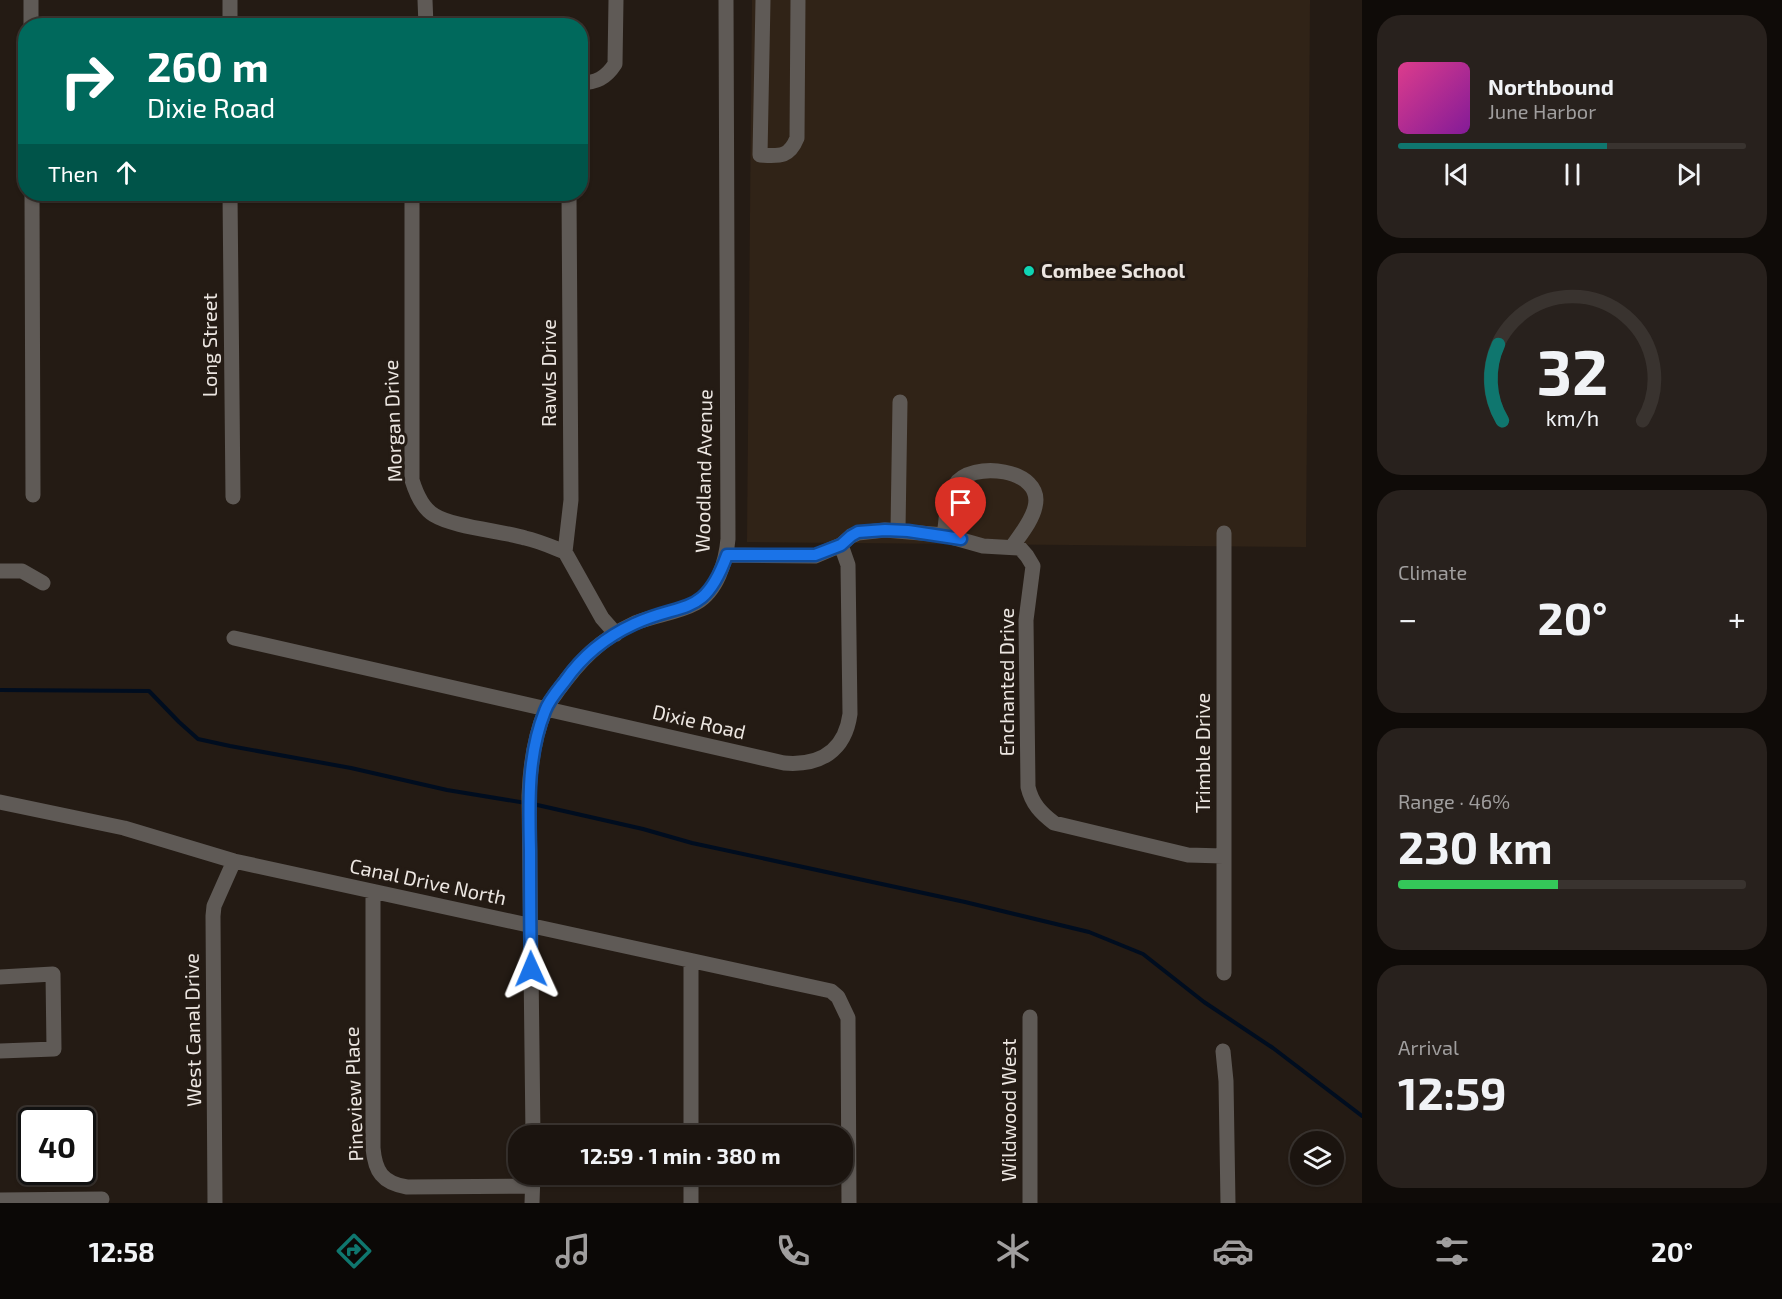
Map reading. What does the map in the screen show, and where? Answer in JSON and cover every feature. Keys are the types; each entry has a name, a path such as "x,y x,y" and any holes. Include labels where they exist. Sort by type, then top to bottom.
{"street":[{"path":"31,0 31,18"},
{"path":"230,0 230,18"},
{"path":"425,0 426,18"},
{"path":"588,82 598,81 609,73 615,64 616,0"},
{"name":"Woodland Avenue","path":"533,1125 529,803 534,749 545,709 581,660 592,649 635,623 696,603 706,595 721,572 727,555 726,0"},
{"path":"763,0 760,156 785,155 797,138 798,0"},
{"path":"32,201 33,495"},
{"name":"Long Street","path":"230,201 233,497"},
{"name":"Morgan Drive","path":"412,201 412,480 416,492 424,506 434,515 527,538 565,552"},
{"name":"Rawls Drive","path":"565,552 571,500 569,201"},
{"path":"898,530 900,402"},
{"path":"727,555 815,555 841,545 858,532 898,530 944,535 983,546 1012,547 1035,507 1035,489 1025,479 999,470 963,477 955,484 951,495 944,535"},
{"name":"Trimble Drive","path":"1224,533 1224,973"},
{"name":"Dixie Road","path":"234,638 784,763 806,764 824,758 842,740 849,725 848,565 841,545"},
{"name":"Enchanted Drive","path":"1012,547 1020,548 1033,566 1026,620 1028,787 1031,798 1038,809 1054,824 1188,855 1223,856"},
{"path":"565,552 602,618 616,634"},
{"path":"0,571 22,571 43,583"},
{"name":"Canal Drive North","path":"0,802 124,828 234,861 831,991 843,1004 848,1018 849,1203"},
{"name":"West Canal Drive","path":"214,1203 213,916 214,906 234,861"},
{"name":"Pineview Place","path":"373,892 375,1166 387,1180 398,1186 508,1181"},
{"path":"691,961 691,1125"},
{"path":"0,977 53,974 54,1048 0,1050"},
{"name":"Wildwood West","path":"1030,1017 1030,1203"},
{"path":"1223,1051 1226,1081 1228,1203"},
{"path":"532,1185 532,1203"},
{"path":"691,1185 691,1203"},
{"path":"0,1200 102,1199"}],"shaded area":[{"name":"Combee School","path":"752,0 1310,0 1306,547 747,542"}],"waterway":[{"path":"0,690 149,691 198,739 351,768 447,790 526,803"},
{"path":"533,804 643,829 692,843 965,902 1089,932 1143,954 1204,1002 1273,1048 1362,1116"}],"place":[{"name":"Combee School","path":"1029,271"}],"route":[{"path":"531,969 530,771 545,709 581,660 592,649 635,623 696,603 706,595 721,572 727,555 815,555 841,545 858,532 885,530 944,535 961,539"}]}
